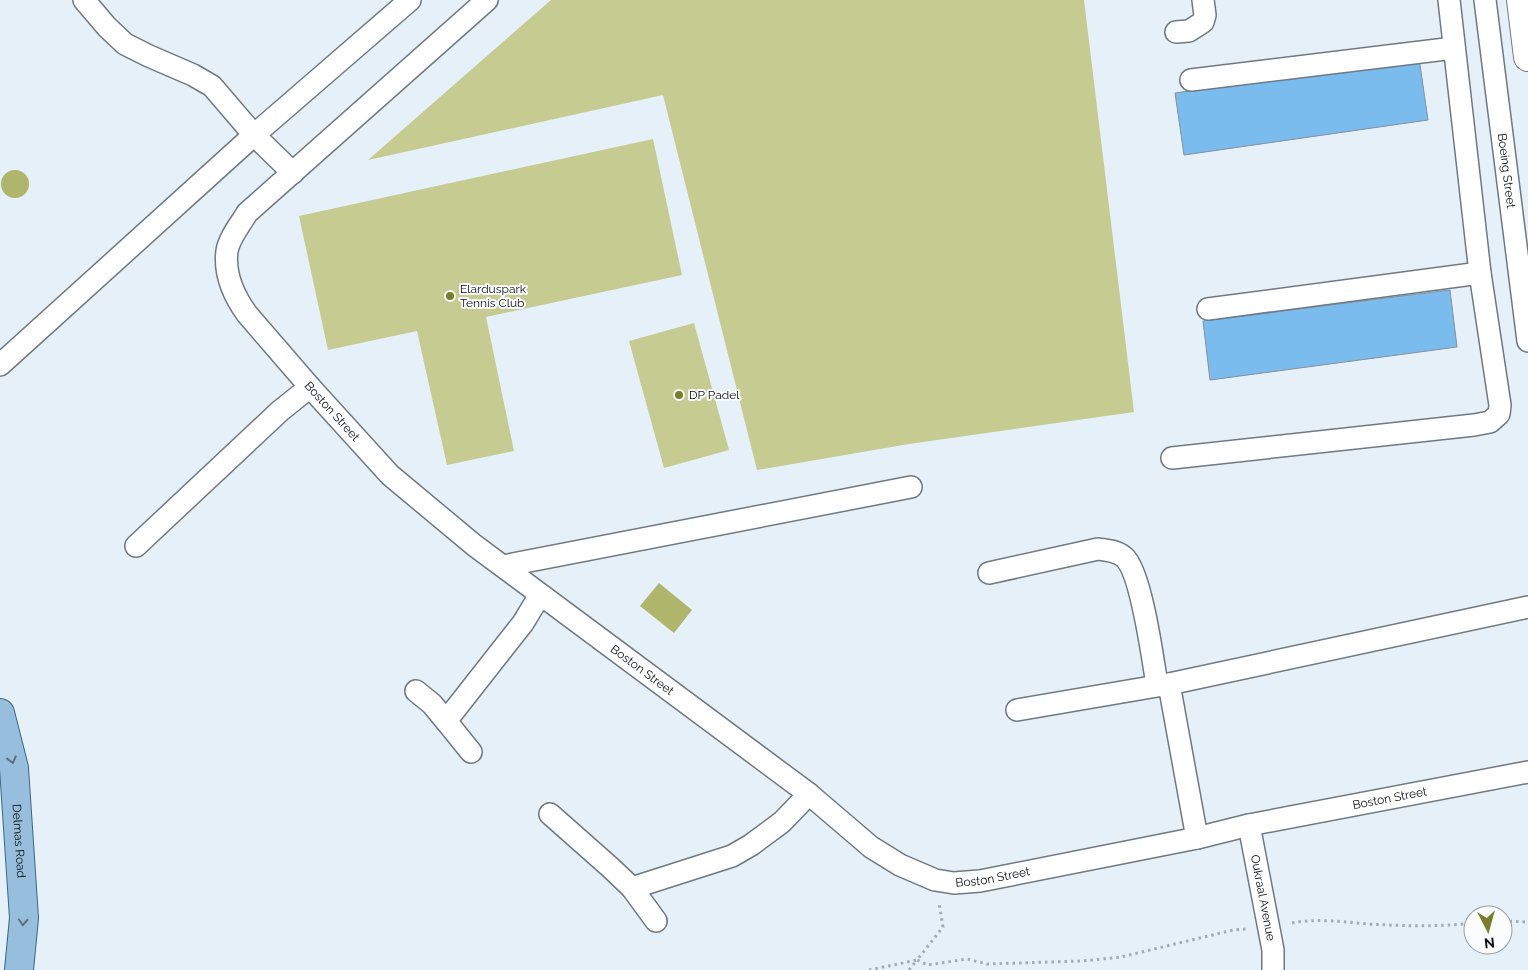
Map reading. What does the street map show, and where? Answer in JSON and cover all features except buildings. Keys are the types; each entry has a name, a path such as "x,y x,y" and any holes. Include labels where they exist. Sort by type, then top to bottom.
{"main road":[{"path":"1521,0 1528,57"},
{"name":"Delmas Road","path":"0,713 14,768 24,918 19,970"}],"street":[{"path":"84,0 107,27 125,44 212,86 254,135 293,174"},
{"path":"0,365 254,135 410,0"},
{"name":"Boston Street","path":"487,0 247,213 227,250 229,279 239,303 310,387 390,475 474,545 809,794 871,847 900,866 935,880 954,883 980,881 1528,772"},
{"path":"1176,32 1189,31 1202,22 1205,15 1203,0"},
{"path":"1172,458 1464,426 1490,422 1499,414 1500,404 1480,273 1449,0"},
{"name":"Boeing Street","path":"1485,0 1528,341"},
{"path":"1191,80 1454,48"},
{"path":"1208,308 1480,273"},
{"path":"136,546 280,411 310,387"},
{"path":"503,566 911,487"},
{"path":"989,573 1098,549 1114,551 1125,558 1135,574 1163,684 1197,838"},
{"path":"446,722 523,623 540,595"},
{"path":"1018,710 1163,684 1528,607"},
{"path":"416,691 432,704 471,752"},
{"path":"632,888 732,856 782,822 809,794"},
{"path":"550,814 632,888 656,921"},
{"name":"Oukraal Avenue","path":"1249,826 1273,950 1273,970"}],"path":[{"path":"910,970 944,927 935,880"},
{"path":"869,970 917,960 928,964 967,959 987,964 1028,964 1121,958 1233,930 1268,927 1304,920 1415,925 1463,924"},
{"path":"1513,921 1528,922"}],"shaded area":[{"path":"551,0 1084,0 1134,412 909,444 757,470 663,95 368,160"},
{"name":"Elarduspark Tennis Club","path":"653,139 682,275 486,317 514,451 447,465 417,331 328,350 299,216"},
{"path":"15,170 25,174 29,184 25,194 15,198 5,194 1,184 5,174"},
{"name":"DP Padel","path":"694,323 729,450 664,468 629,341"},
{"path":"659,583 692,610 674,633 640,606"}],"place":[{"name":"Elarduspark Tennis Club","path":"450,296"},
{"name":"DP Padel","path":"679,395"}]}
